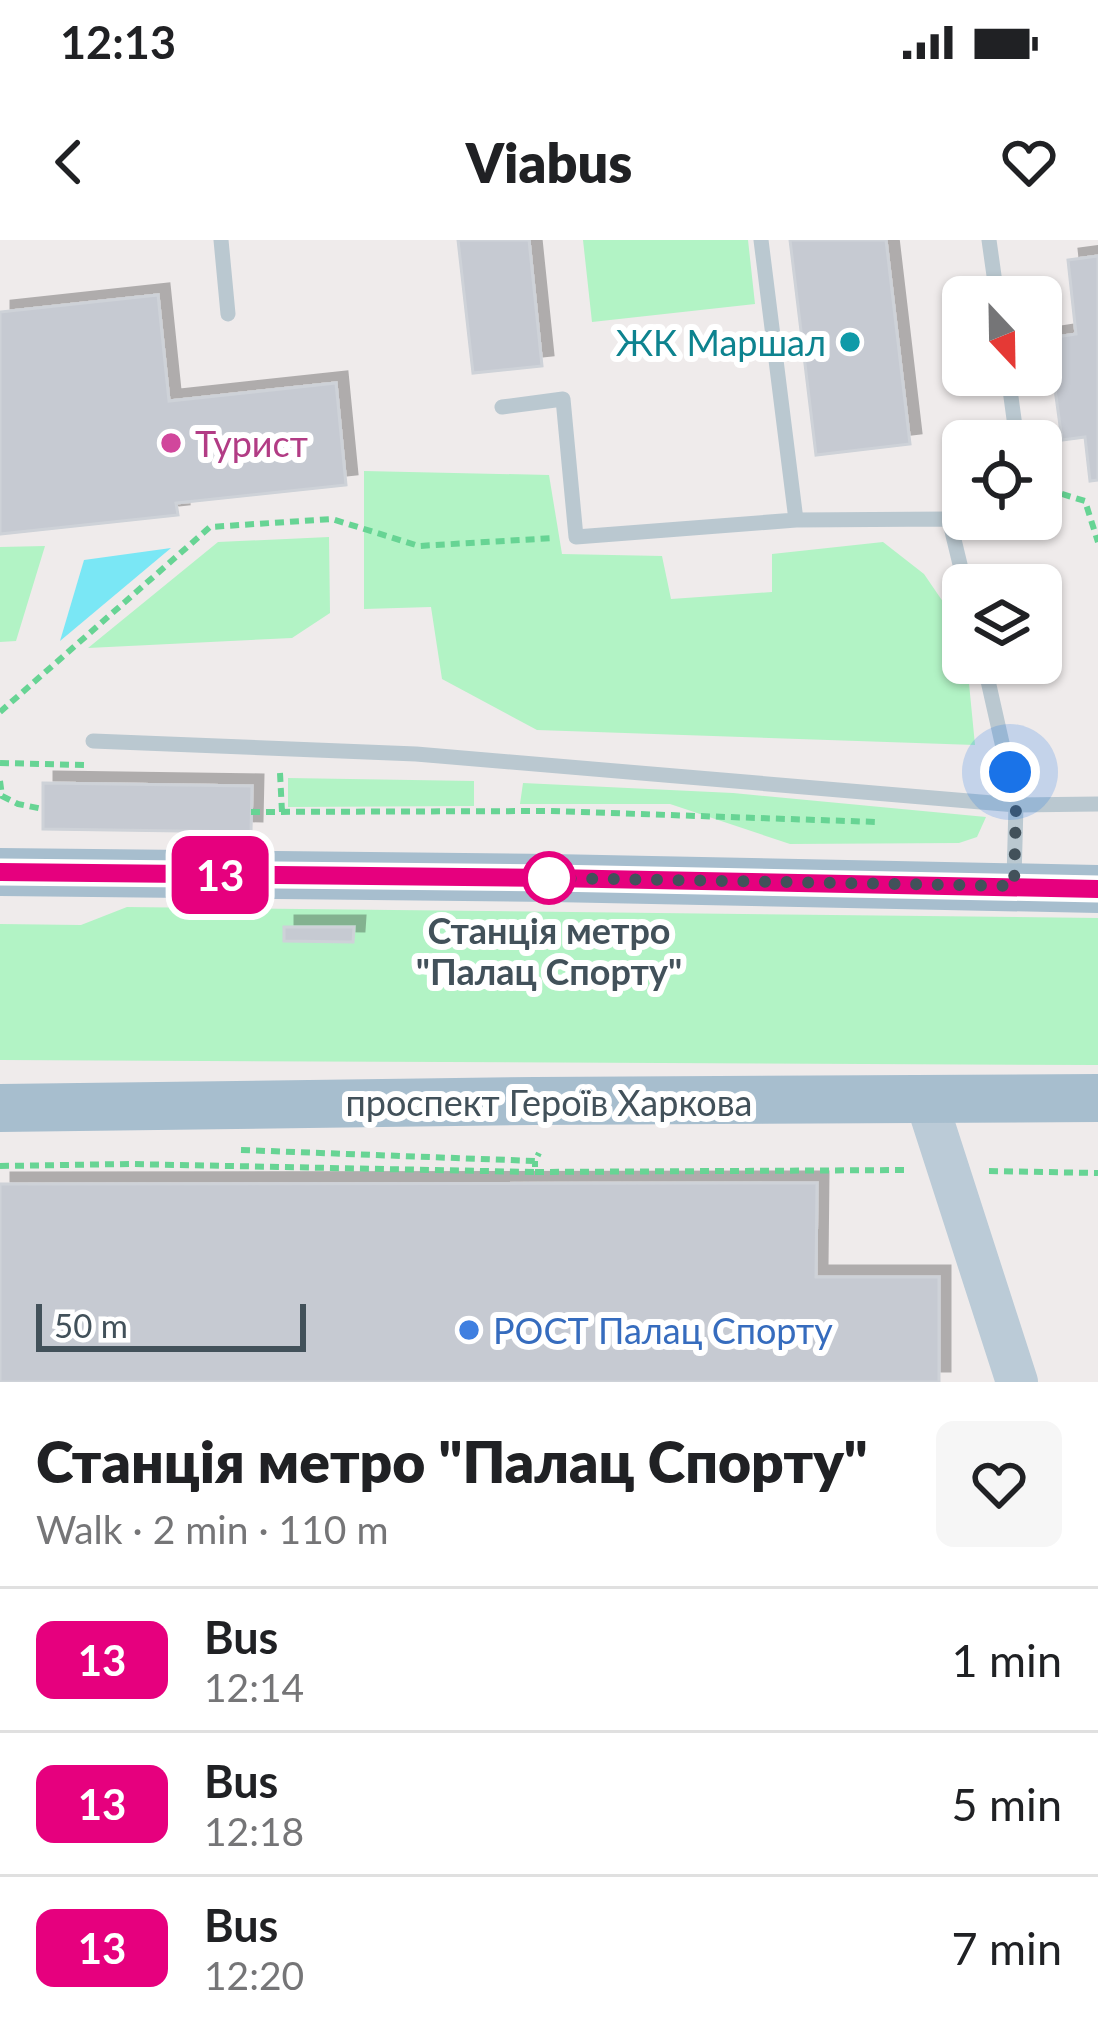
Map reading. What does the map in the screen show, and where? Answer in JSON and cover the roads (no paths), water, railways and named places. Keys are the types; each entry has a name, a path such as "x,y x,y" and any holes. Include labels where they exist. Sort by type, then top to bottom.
{"main road":[{"path":"0,872 1098,889"},
{"name":"проспект Героїв Харкова","path":"0,1108 1098,1098"}],"street":[{"path":"926,1100 1017,1382"}],"lane":[{"path":"221,240 228,314"},
{"path":"761,240 796,520"},
{"path":"989,240 994,276"},
{"path":"502,406 562,399 576,537 796,520 942,516"},
{"path":"989,684 1016,806 1014,886"},
{"path":"93,741 416,754 1016,806 1098,804"},
{"path":"1073,804 1098,788"}],"water":[{"path":"171,548 60,641 84,560"}],"place":[{"name":"ЖК Маршал","path":"850,342"},
{"name":"Турист","path":"171,443"},
{"name":"Станція метро \"Палац Спорту\"","path":"549,878"},
{"name":"РОСТ Палац Спорту","path":"469,1330"}]}
